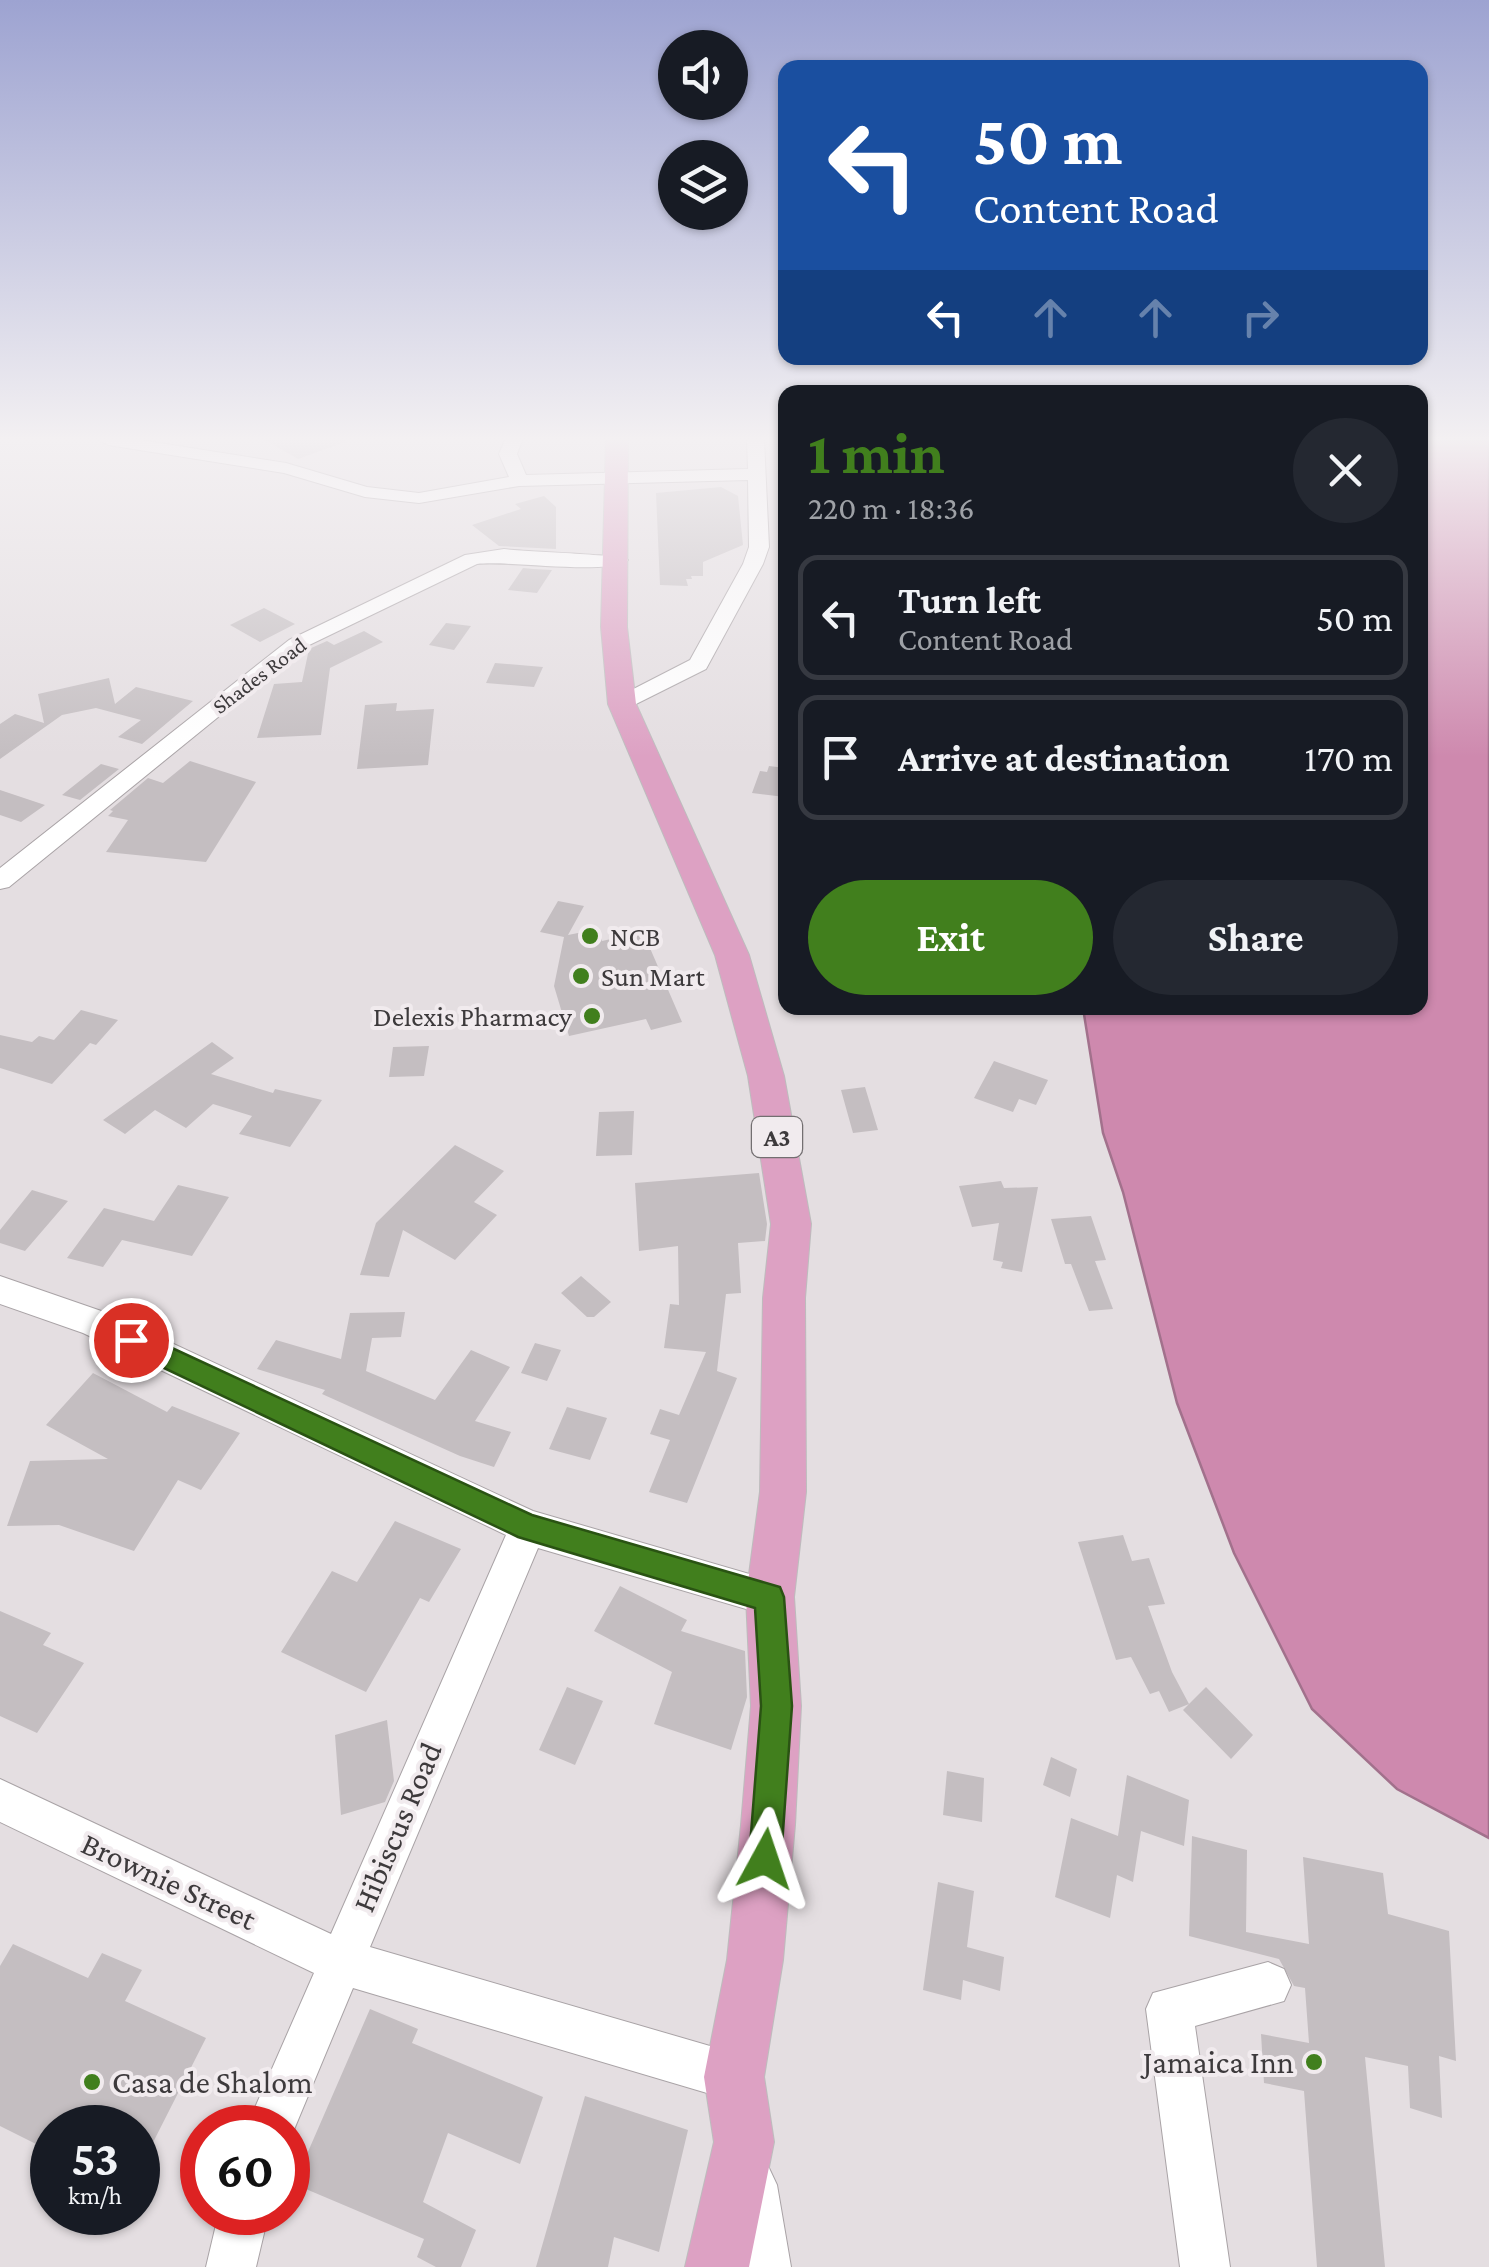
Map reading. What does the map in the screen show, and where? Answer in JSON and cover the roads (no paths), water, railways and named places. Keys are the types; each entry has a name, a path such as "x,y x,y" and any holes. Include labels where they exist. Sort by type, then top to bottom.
{"main road":[{"name":"A3","path":"618,546 614,627 622,704 732,955 766,1076 791,1224 784,1298 783,1492 770,1597 776,1706 770,1806 755,1960 734,2077 744,2142 717,2267"}],"street":[{"path":"622,704 698,664 758,546"},
{"name":"Shades Road","path":"0,881 296,644 472,558 487,555 555,561 618,560"},
{"path":"0,1290 95,1323 528,1527 770,1597"},
{"name":"Hibiscus Road","path":"280,2105 528,1527"},
{"name":"Brownie Street","path":"0,1800 339,1961 734,2077"},
{"path":"1205,2267 1169,2009 1268,1985"},
{"path":"744,2142 766,2267"},
{"path":"231,2267 239,2235"}],"place":[{"name":"NCB","path":"590,936"},
{"name":"Sun Mart","path":"581,976"},
{"name":"Delexis Pharmacy","path":"592,1016"},
{"name":"Jamaica Inn","path":"1314,2062"},
{"name":"Casa de Shalom","path":"92,2082"}]}
